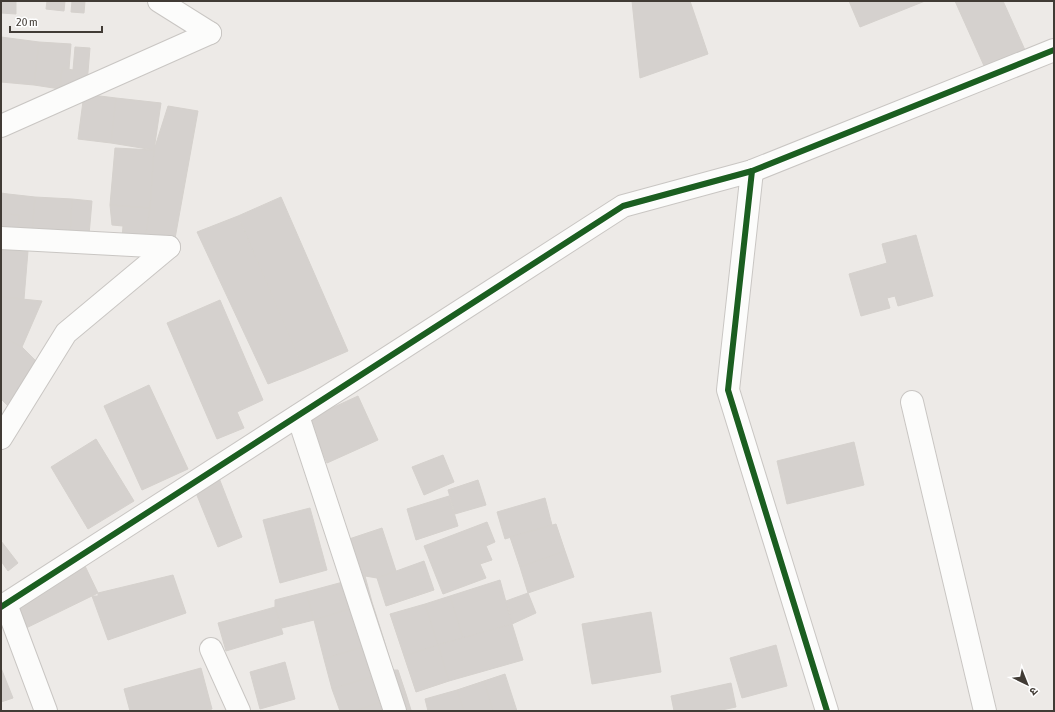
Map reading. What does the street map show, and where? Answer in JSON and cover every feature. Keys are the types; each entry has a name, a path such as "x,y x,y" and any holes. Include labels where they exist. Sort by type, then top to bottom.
{"street":[{"path":"1,126 210,33 159,1"},
{"path":"46,711 3,606 623,206 752,171 1054,50"},
{"path":"752,171 728,390 827,711"},
{"path":"1,238 169,247 66,333 1,438"},
{"path":"912,402 985,711"},
{"path":"298,416 395,711"},
{"path":"211,649 239,711"}],"building":[{"path":"1,1 16,1 16,14 1,13"},
{"path":"47,1 65,1 64,11 46,9"},
{"path":"72,1 85,1 84,13 71,12"},
{"path":"632,1 690,1 708,54 640,78"},
{"path":"849,1 925,1 860,27"},
{"path":"955,1 1003,1 1025,50 985,68"},
{"path":"1,37 39,42 34,85 1,82"},
{"path":"39,42 71,44 69,69 62,68 60,89 34,85"},
{"path":"75,47 90,48 87,84 60,89 62,68 73,70"},
{"path":"84,94 116,98 111,143 78,139"},
{"path":"116,98 161,103 154,150 111,143"},
{"path":"168,106 198,111 174,244 145,239 150,208 154,150"},
{"path":"115,148 154,150 150,208 110,205"},
{"path":"1,193 8,194 6,214 19,215 18,231 1,230"},
{"path":"8,194 35,197 32,232 18,231 19,215 6,214"},
{"path":"35,197 72,199 70,235 32,232"},
{"path":"281,197 348,351 304,370 238,216"},
{"path":"72,199 92,201 89,235 70,235"},
{"path":"110,205 150,208 145,239 122,238 123,226 112,225"},
{"path":"238,216 304,370 268,384 197,232"},
{"path":"916,235 933,296 898,306 895,296 887,298 890,308 861,316 849,274 887,263 882,244"},
{"path":"1,250 28,251 24,299 1,297"},
{"path":"1,297 42,301 22,347 1,336"},
{"path":"220,300 263,400 237,412 244,428 217,439 167,323"},
{"path":"1,336 22,347 36,361 11,409 1,399"},
{"path":"149,385 188,469 142,490 104,406"},
{"path":"358,396 378,440 327,463 308,419"},
{"path":"96,439 134,501 88,529 51,467"},
{"path":"854,442 864,485 787,504 777,461"},
{"path":"443,455 454,482 424,495 412,467"},
{"path":"219,478 242,537 218,547 194,488"},
{"path":"478,480 486,505 455,514 448,490"},
{"path":"449,496 458,526 416,540 407,509"},
{"path":"545,498 552,525 505,539 497,512"},
{"path":"310,508 327,570 280,583 263,520"},
{"path":"487,522 495,542 486,546 492,560 480,564 486,578 443,594 424,546"},
{"path":"556,524 565,551 520,567 510,537"},
{"path":"382,528 396,571 377,578 365,576 359,579 346,540"},
{"path":"1,541 18,563 8,571 1,561"},
{"path":"565,551 574,577 528,593 520,567"},
{"path":"424,561 434,590 386,606 377,578"},
{"path":"85,566 98,593 22,630 13,607"},
{"path":"173,575 186,613 108,640 92,596 98,596 98,593"},
{"path":"365,576 372,602 314,620 306,592"},
{"path":"500,580 512,624 463,638 450,596"},
{"path":"306,592 314,620 282,628 275,607 275,600"},
{"path":"528,593 536,613 512,624 506,601"},
{"path":"450,596 463,638 438,645 425,604"},
{"path":"372,602 384,640 324,659 314,620"},
{"path":"425,604 438,645 404,656 390,614"},
{"path":"275,607 283,634 226,651 218,623"},
{"path":"651,612 661,672 592,684 582,624"},
{"path":"512,624 523,660 449,681 438,645"},
{"path":"384,640 393,670 332,689 324,659"},
{"path":"438,645 449,681 416,692 404,656"},
{"path":"776,645 787,686 742,698 730,658"},
{"path":"285,662 295,699 260,709 250,672"},
{"path":"1,668 13,698 1,702"},
{"path":"201,668 212,709 204,711 130,711 124,689"},
{"path":"393,670 398,670 406,694 354,711 340,711 332,689"},
{"path":"505,674 517,711 493,711 484,681"},
{"path":"484,681 493,711 464,711 457,690"},
{"path":"731,683 736,707 717,711 674,711 671,696"},
{"path":"457,690 464,711 428,711 425,699"},
{"path":"406,694 411,710 409,711 354,711"}],"cycle path":[{"path":"1,607 623,206 752,171 1054,50"},
{"path":"752,171 728,390 827,711"}]}
